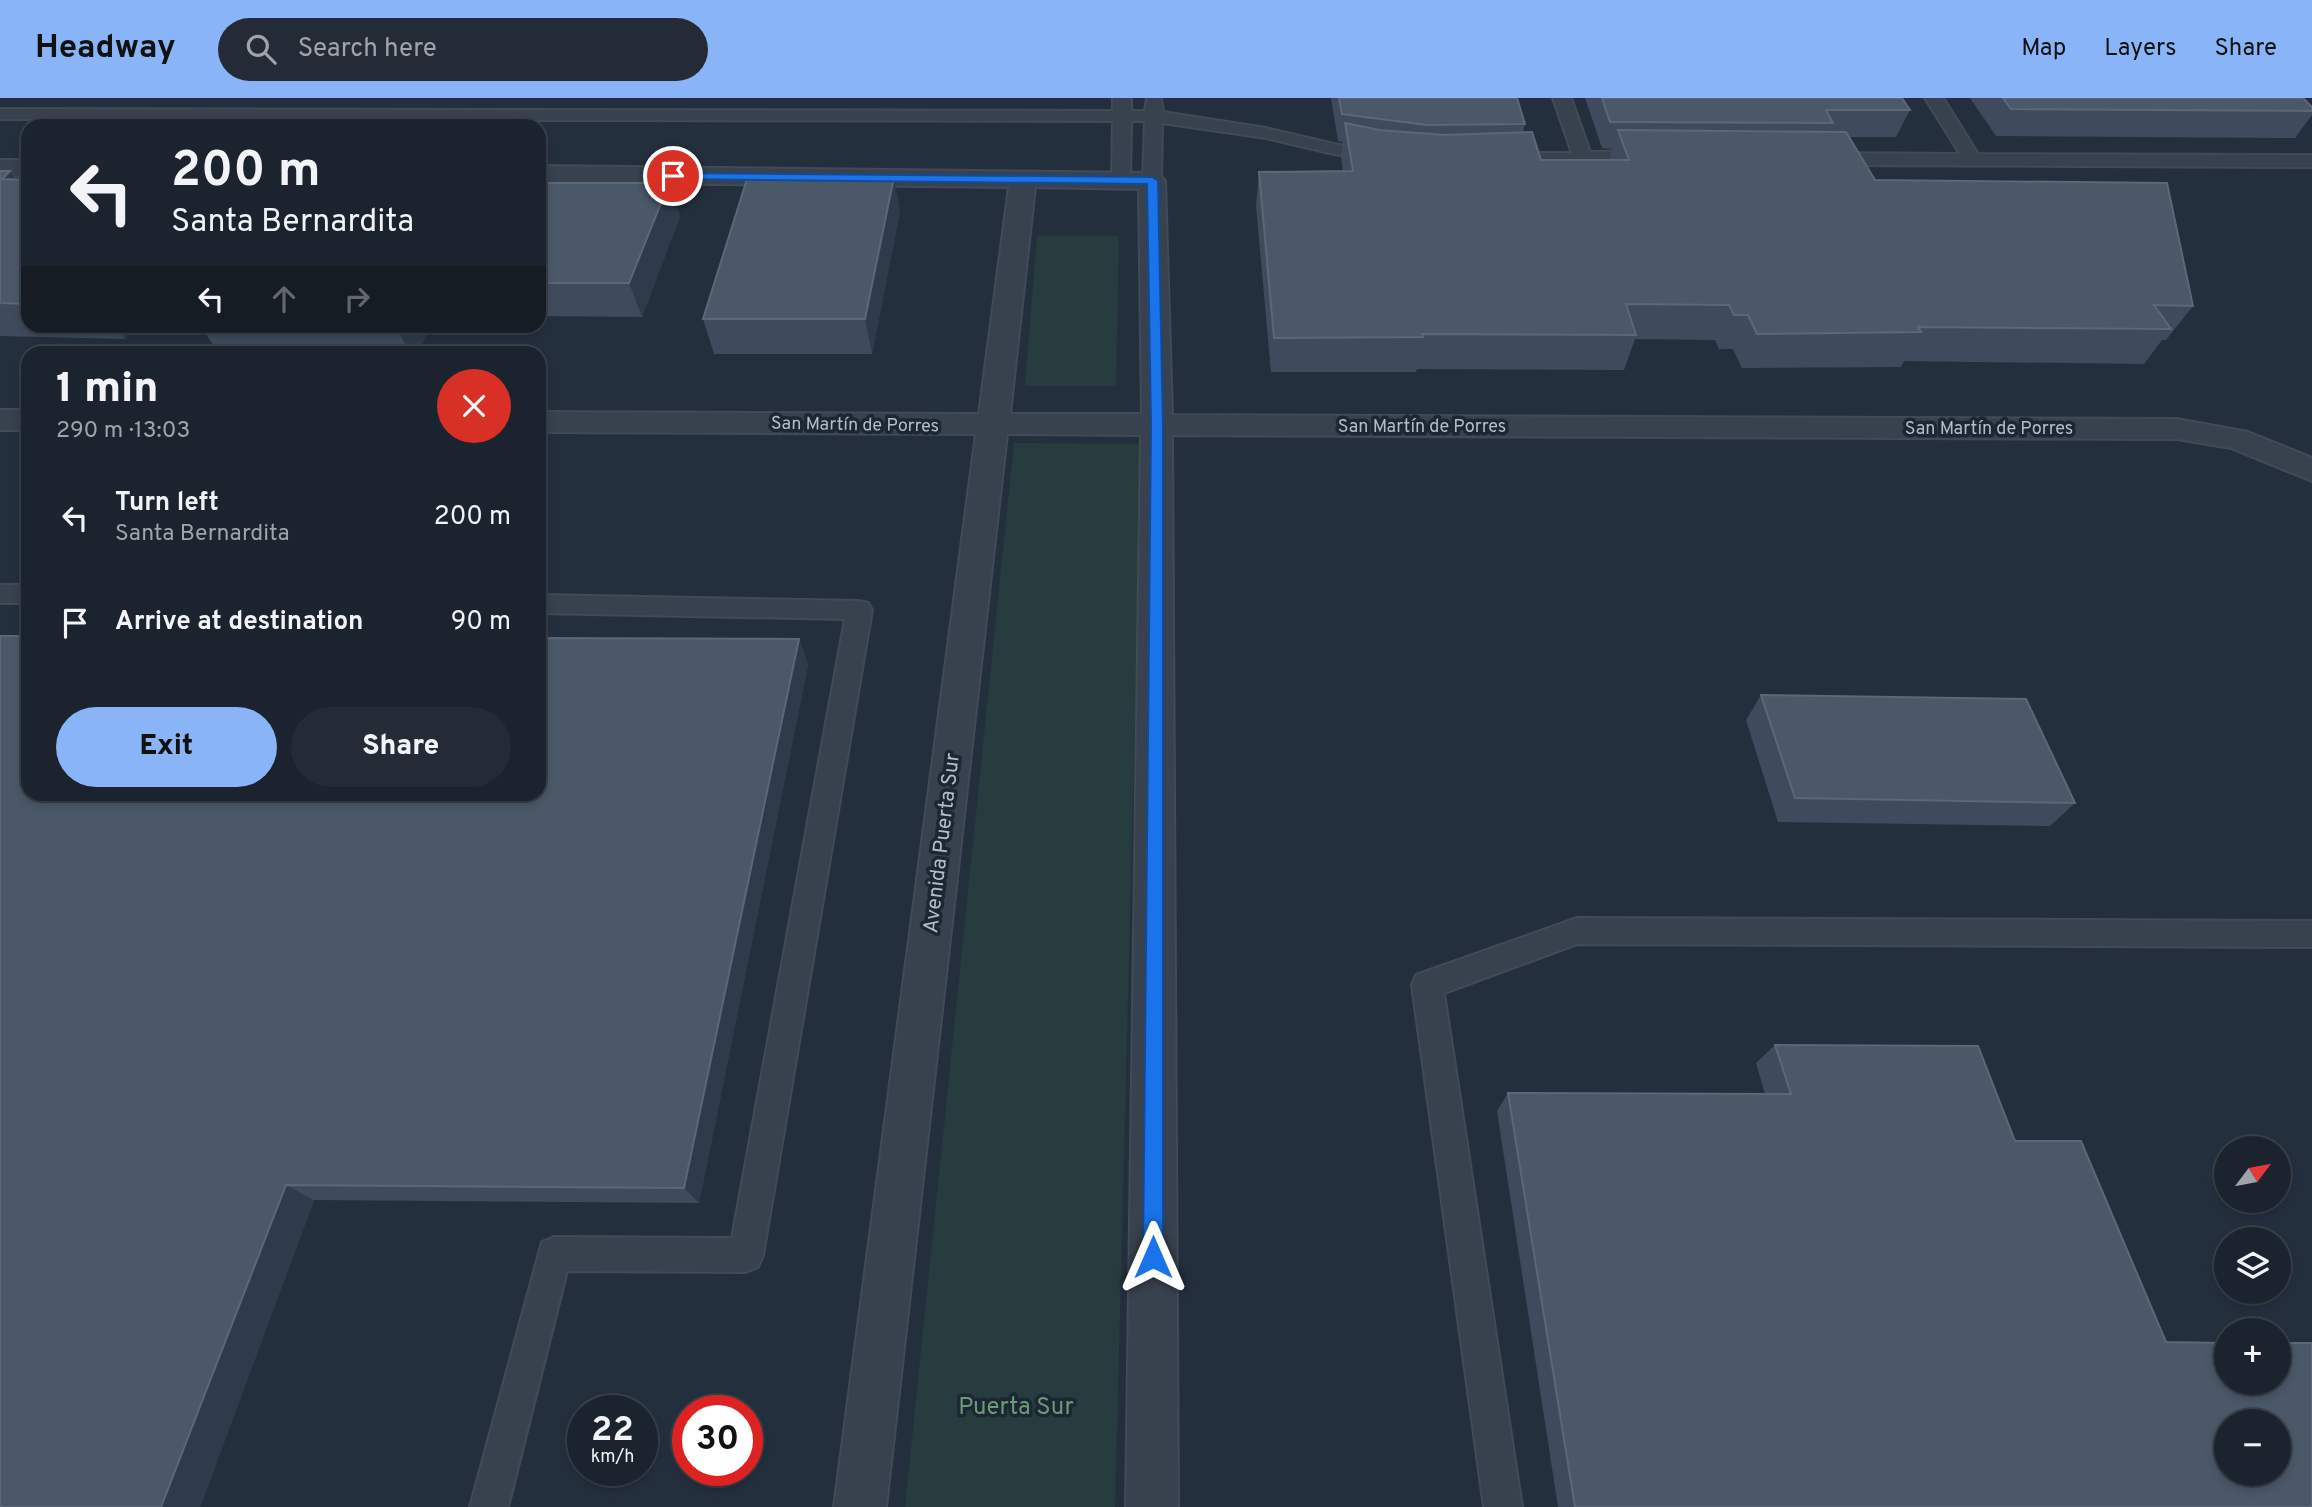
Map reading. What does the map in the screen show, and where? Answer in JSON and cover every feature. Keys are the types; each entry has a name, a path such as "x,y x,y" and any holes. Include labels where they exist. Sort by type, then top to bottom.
{"street":[{"path":"0,167 21,168"},
{"path":"546,174 1137,180 1157,425 1152,1507"},
{"name":"Avenida Puerta Sur","path":"860,1507 1023,180"},
{"path":"0,419 21,420"},
{"name":"San Martín de Porres","path":"546,422 2177,429 2238,439 2306,466"}],"lane":[{"path":"1562,98 1582,156"},
{"path":"1934,98 1973,160"},
{"path":"1122,107 1137,180"},
{"path":"1137,180 1154,107"},
{"path":"0,114 1154,107 1334,149 1404,158"},
{"path":"1482,160 1582,156 1666,157"},
{"path":"1806,159 2312,161"},
{"path":"0,594 21,594"},
{"path":"489,1507 554,1254 746,1255 859,610 546,604"},
{"path":"1503,1507 1427,985 1577,931 2312,934"}],"green space":[{"path":"1037,236 1119,236 1116,386 1025,386"},
{"name":"Puerta Sur","path":"1014,443 1142,444 1115,1507 905,1507"}],"building":[{"path":"1339,98 1517,98 1525,124 1427,125 1342,114"},
{"path":"1602,98 1902,98 1910,110 1826,110 1833,123 1610,122"},
{"path":"2003,98 2303,98 2312,107 2312,111 2011,109"},
{"path":"1345,123 1379,130 1445,135 1532,132 1541,160 1629,160 1618,130 1846,132 1875,180 2167,183 2193,306 2154,305 2171,329 1918,327 1921,332 1757,334 1748,315 1734,315 1729,305 1626,304 1636,335 1422,334 1423,337 1274,338 1259,172 1353,171"},
{"path":"0,171 10,171 2,179 21,180 21,304 0,303"},
{"path":"748,176 894,177 865,319 703,319"},
{"path":"546,183 669,183 629,283 546,283"},
{"path":"0,636 21,636 21,801 546,801 546,638 799,639 684,1188 286,1185 161,1507 0,1507"},
{"path":"1761,695 2026,699 2075,803 1795,798"},
{"path":"1775,1045 1978,1046 2015,1141 2081,1141 2166,1342 2214,1343 2214,1395 2291,1395 2291,1343 2312,1343 2312,1507 1575,1507 1508,1093 1791,1094"}],"route":[{"path":"673,176 1152,181 1157,425 1153,1257"}]}
